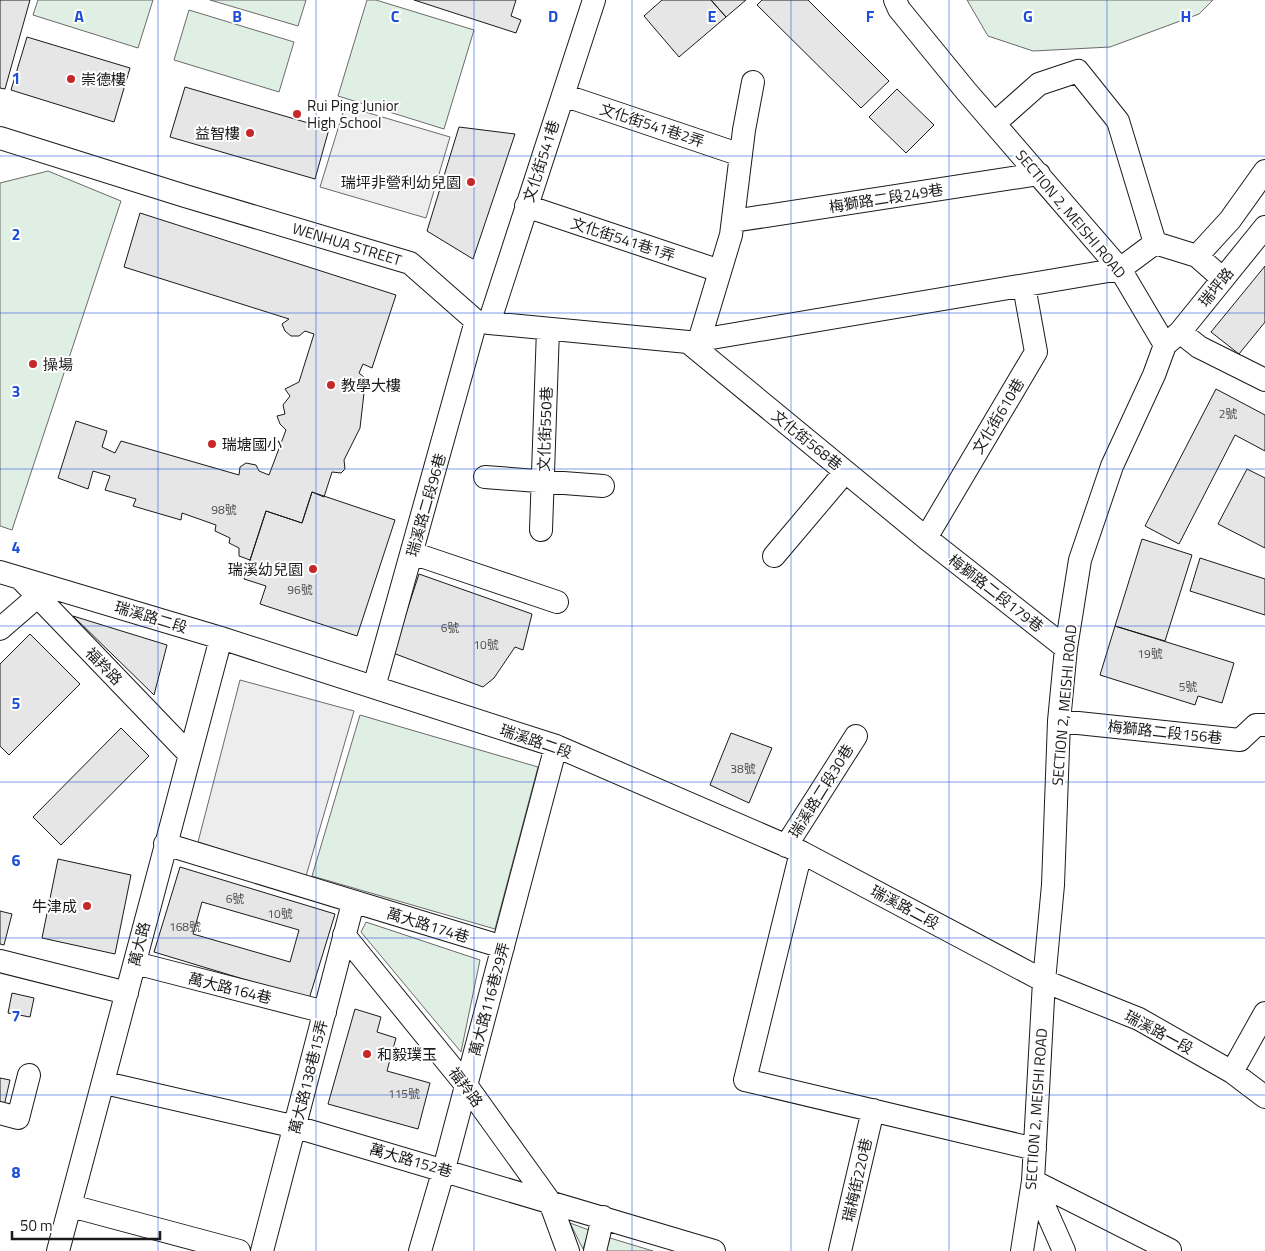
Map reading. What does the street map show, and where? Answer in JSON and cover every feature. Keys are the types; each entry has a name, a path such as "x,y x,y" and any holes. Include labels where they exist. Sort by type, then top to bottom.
{"street":[{"name":"文化街541巷","path":"482,322 526,206 594,0"},
{"name":"SECTION 2, MEISHI ROAD","path":"895,0 899,9 1120,269 1173,339 1154,375 1112,466 1080,560 1066,648 1059,721 1053,885 1044,981 1033,1181 1022,1251"},
{"path":"995,123 1039,84 1078,71 1118,121 1154,243"},
{"path":"693,342 731,236 741,155 753,82"},
{"name":"文化街541巷2弄","path":"563,95 741,155"},
{"name":"WENHUA STREET","path":"0,138 185,196 410,262 482,322"},
{"path":"1197,256 1230,220 1265,171"},
{"name":"梅獅路二段249巷","path":"733,221 1039,174"},
{"name":"文化街541巷1弄","path":"526,206 720,271"},
{"name":"瑞坪路","path":"1173,339 1265,227"},
{"path":"1154,243 1197,256 1223,279"},
{"path":"482,322 693,342 1120,269 1154,243"},
{"name":"文化街610巷","path":"926,538 1036,352 1024,286"},
{"name":"瑞溪路二段96巷","path":"374,688 412,553 482,322"},
{"name":"文化街550巷","path":"541,530 548,329"},
{"path":"1173,339 1199,347 1265,380"},
{"name":"文化街568巷","path":"693,342 845,472 926,538"},
{"path":"774,556 845,472"},
{"path":"485,477 603,486"},
{"name":"梅獅路二段179巷","path":"926,538 1066,648"},
{"path":"412,553 557,602"},
{"name":"瑞溪路二段","path":"9,575 221,638 556,746 794,849 1044,981"},
{"name":"福羚路","path":"9,575 37,597 190,754"},
{"path":"0,629 37,597"},
{"name":"萬大路","path":"58,1251 221,638"},
{"name":"梅獅路二段156巷","path":"1059,721 1240,740 1256,725 1265,725"},
{"name":"瑞溪路二段30巷","path":"856,736 794,849 746,1080 873,1110"},
{"name":"萬大路116巷29弄","path":"420,1251 444,1169 556,746"},
{"path":"165,844 352,903"},
{"name":"萬大路174巷","path":"352,903 503,947"},
{"name":"萬大路138巷15弄","path":"262,1251 296,1127 352,903"},
{"name":"福羚路","path":"344,935 466,1085 550,1202 568,1251"},
{"path":"0,962 127,993"},
{"name":"萬大路164巷","path":"134,964 325,1012"},
{"name":"瑞溪路一段","path":"1044,981 1140,1019 1232,1072 1265,1097"},
{"path":"1232,1072 1265,1013"},
{"path":"0,1113 18,1118 29,1075"},
{"name":"萬大路152巷","path":"104,1083 296,1127 444,1169 714,1251"},
{"path":"873,1110 1035,1148"},
{"name":"瑞梅街220巷","path":"840,1251 873,1110"},
{"path":"1033,1181 1170,1250"},
{"path":"1033,1181 1064,1251"},
{"path":"71,1206 239,1251"},
{"path":"595,1251 603,1217"}],"green space":[{"path":"38,0 153,0 138,48 33,15"},
{"path":"210,0 306,0 298,26"},
{"path":"367,0 376,0 474,30 444,129 338,96"},
{"path":"967,0 1213,0 1199,14 1110,47 1033,51 988,36"},
{"path":"189,10 294,42 279,92 174,60"},
{"name":"操場","path":"48,171 121,201 12,530 0,526 0,183"},
{"path":"360,715 538,767 495,929 312,876"},
{"path":"366,922 480,960 461,1052 361,932"},
{"path":"570,1223 589,1230 583,1249"},
{"path":"610,1238 653,1251 606,1251"}],"shaded area":[{"path":"345,106 450,137 426,218 320,187"},
{"path":"240,680 354,711 306,876 198,842"}],"building":[{"path":"0,0 30,0 5,89 0,88"},
{"path":"414,0 516,0 511,16 521,20 516,33"},
{"path":"662,0 711,0 726,17 679,57 644,16"},
{"path":"711,0 746,0 726,17"},
{"path":"762,0 808,0 889,81 861,108 757,5"},
{"name":"崇德樓","path":"27,37 130,68 114,122 11,90"},
{"name":"益智樓","path":"185,87 329,129 315,179 170,137"},
{"path":"897,89 934,125 906,153 869,117"},
{"name":"瑞坪非營利幼兒園","path":"459,127 515,134 473,259 427,231"},
{"name":"教學大樓","path":"140,213 396,295 372,368 363,364 359,373 370,382 364,393 360,428 344,460 345,469 341,473 332,472 324,497 312,492 302,523 266,511 250,560 239,556 239,548 229,543 230,538 215,531 216,525 182,513 181,520 133,506 136,499 105,490 110,476 93,471 88,489 58,478 76,421 107,431 102,447 115,453 121,441 239,475 240,467 246,463 256,465 259,471 269,475 286,430 280,424 277,416 285,414 283,405 290,396 285,389 299,382 314,334 305,331 299,336 291,336 285,331 282,324 289,319 124,267"},
{"path":"1265,266 1265,322 1239,354 1211,332"},
{"path":"1216,389 1265,415 1265,451 1235,435 1179,544 1145,526"},
{"path":"1247,469 1265,478 1265,548 1218,524"},
{"name":"瑞溪幼兒園","path":"312,492 395,520 357,636 260,604 266,586 244,579 266,511 302,523"},
{"path":"1142,539 1192,555 1165,641 1115,626"},
{"path":"1200,558 1265,579 1265,615 1190,591"},
{"path":"419,574 532,614 523,650 515,647 494,678 483,687 393,653"},
{"path":"73,616 167,645 154,695"},
{"path":"1115,626 1234,663 1222,703 1198,696 1195,705 1100,675"},
{"path":"30,634 80,684 9,755 0,746 0,664"},
{"path":"121,728 149,756 61,845 33,817"},
{"path":"731,733 772,748 749,803 710,785"},
{"name":"牛津成","path":"58,859 131,875 115,954 42,938"},
{"path":"180,867 335,914 309,999 154,952","holes":["202,902 299,930 290,962 193,934"]},
{"path":"0,911 12,914 4,945 0,944"},
{"path":"12,993 34,998 30,1017 8,1013"},
{"name":"和毅璞玉","path":"355,1009 381,1017 377,1032 396,1038 387,1071 430,1083 418,1129 328,1104"},
{"path":"0,1078 10,1080 4,1106 0,1105"}],"place":[{"name":"崇德樓","path":"71,79"},
{"name":"Rui Ping Junior High School","path":"297,114"},
{"name":"益智樓","path":"250,133"},
{"name":"瑞坪非營利幼兒園","path":"471,182"},
{"name":"操場","path":"33,364"},
{"name":"教學大樓","path":"331,385"},
{"name":"瑞塘國小","path":"212,444"},
{"name":"瑞溪幼兒園","path":"313,569"},
{"name":"牛津成","path":"87,906"},
{"name":"和毅璞玉","path":"367,1054"}]}
